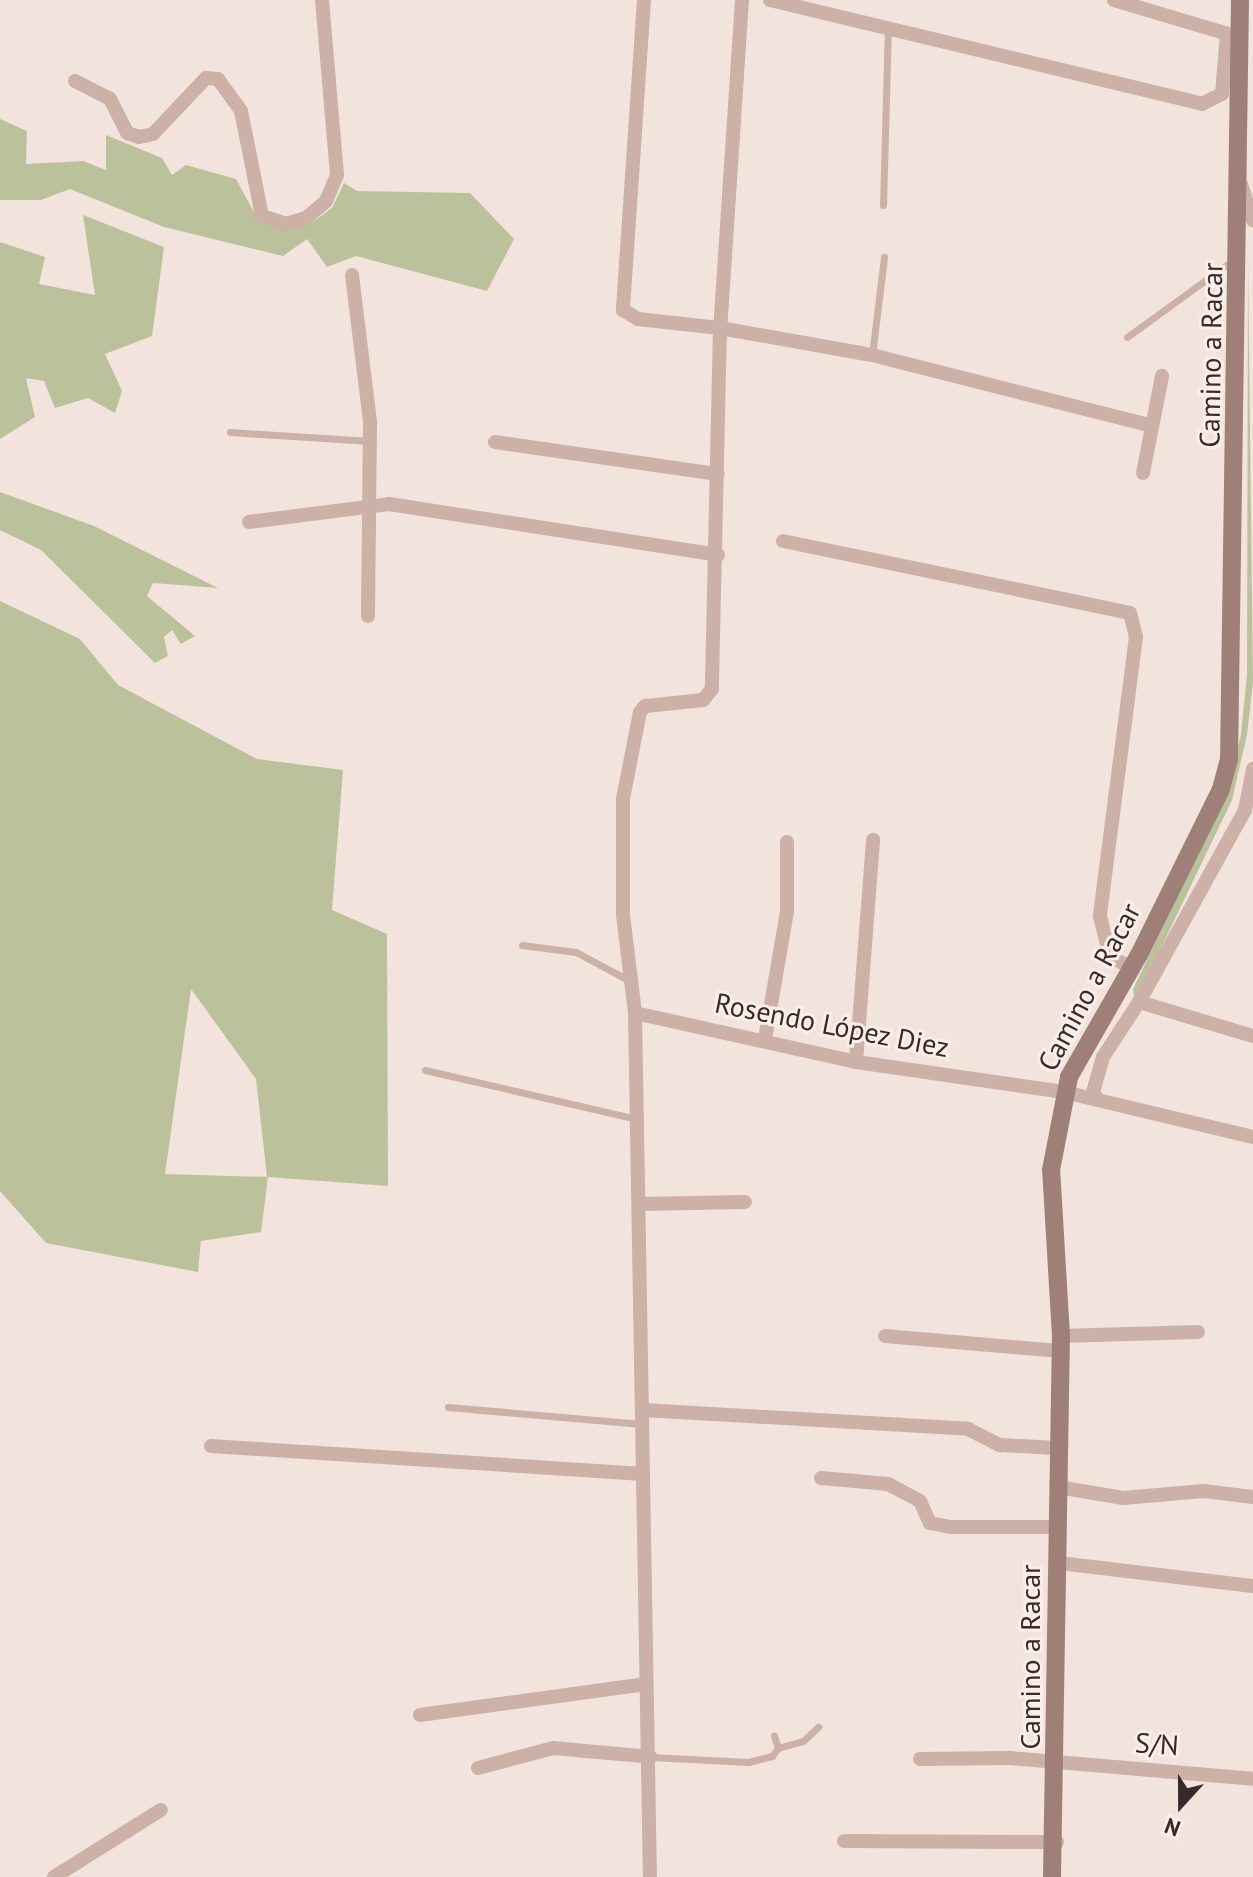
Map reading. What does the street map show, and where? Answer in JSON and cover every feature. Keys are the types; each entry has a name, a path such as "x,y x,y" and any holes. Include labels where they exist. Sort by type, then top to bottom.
{"street":[{"path":"75,81 110,99 127,133 139,137 153,134 206,78 218,79 241,111 262,216 286,224 306,218 326,201 337,175 322,0"},
{"path":"644,0 623,310 638,319 720,328 872,355 1149,425"},
{"path":"650,1877 651,1757 646,1684 635,1013 623,915 623,799 635,729 645,706 703,700 712,689 718,555 720,328 742,0"},
{"path":"770,0 1202,104 1222,94 1233,36 1114,0"},
{"name":"Camino a Racar","path":"1052,1877 1057,1842 1057,1448 1061,1344 1051,1170 1067,1084 1131,967 1221,789 1229,760 1241,184 1233,36 1240,0"},
{"path":"1241,184 1253,220"},
{"path":"352,275 370,441 368,616"},
{"path":"1143,473 1149,425 1162,376"},
{"path":"495,442 718,474"},
{"path":"249,522 370,505 718,555"},
{"path":"783,541 1130,613 1136,637 1100,916 1110,957 1131,967"},
{"path":"1097,1099 1093,1092 1103,1057 1141,999 1245,810 1253,769"},
{"path":"856,1062 873,840"},
{"path":"765,1039 787,912 787,842"},
{"path":"1141,999 1167,1014 1251,1031"},
{"name":"Rosendo López Diez","path":"635,1013 765,1039 856,1062 1067,1084 1097,1099 1253,1137"},
{"path":"639,1204 745,1202"},
{"path":"885,1336 1061,1344 1198,1332"},
{"path":"643,1417 968,1429 1000,1445 1057,1448"},
{"path":"211,1446 643,1474"},
{"path":"821,1478 888,1484 920,1501 930,1523 951,1527 1057,1527"},
{"path":"1058,1487 1123,1498 1204,1491 1253,1497"},
{"path":"1059,1563 1253,1586"},
{"path":"420,1715 646,1684"},
{"path":"478,1768 553,1748 651,1757"},
{"name":"S/N","path":"920,1759 1057,1764 1253,1779"},
{"path":"54,1877 161,1810"},
{"path":"844,1841 1057,1842"}],"lane":[{"path":"883,205 888,28"},
{"path":"1127,337 1240,255"},
{"path":"872,355 884,257"},
{"path":"230,432 370,441"},
{"path":"522,945 576,952 632,983"},
{"path":"425,1070 637,1119"},
{"path":"448,1407 643,1417"},
{"path":"651,1757 748,1762 772,1756 778,1748 803,1741 818,1727"},
{"path":"774,1736 778,1748"}],"green space":[{"path":"0,119 27,131 26,164 83,161 106,170 106,135 162,158 172,175 186,165 236,179 256,216 288,227 311,223 332,208 344,183 357,191 470,193 514,239 487,291 356,256 327,267 307,239 283,256 164,227 70,189 41,200 0,200"},
{"path":"83,215 164,247 152,336 105,354 122,391 115,413 88,398 55,408 44,381 26,378 35,417 0,439 0,242 45,257 39,284 95,295"},
{"path":"1248,263 1253,682 1247,735 1232,800 1135,1002 1133,989 1227,795 1241,734 1247,675"},
{"path":"0,492 94,526 218,588 153,583 147,596 195,636 181,644 172,630 164,637 168,656 155,663 41,550 0,530"},
{"path":"0,601 80,639 118,685 257,759 343,770 332,910 387,934 388,1186 268,1177 261,1232 201,1241 198,1272 46,1243 0,1191","holes":["191,989 256,1079 267,1177 165,1174"]}]}
